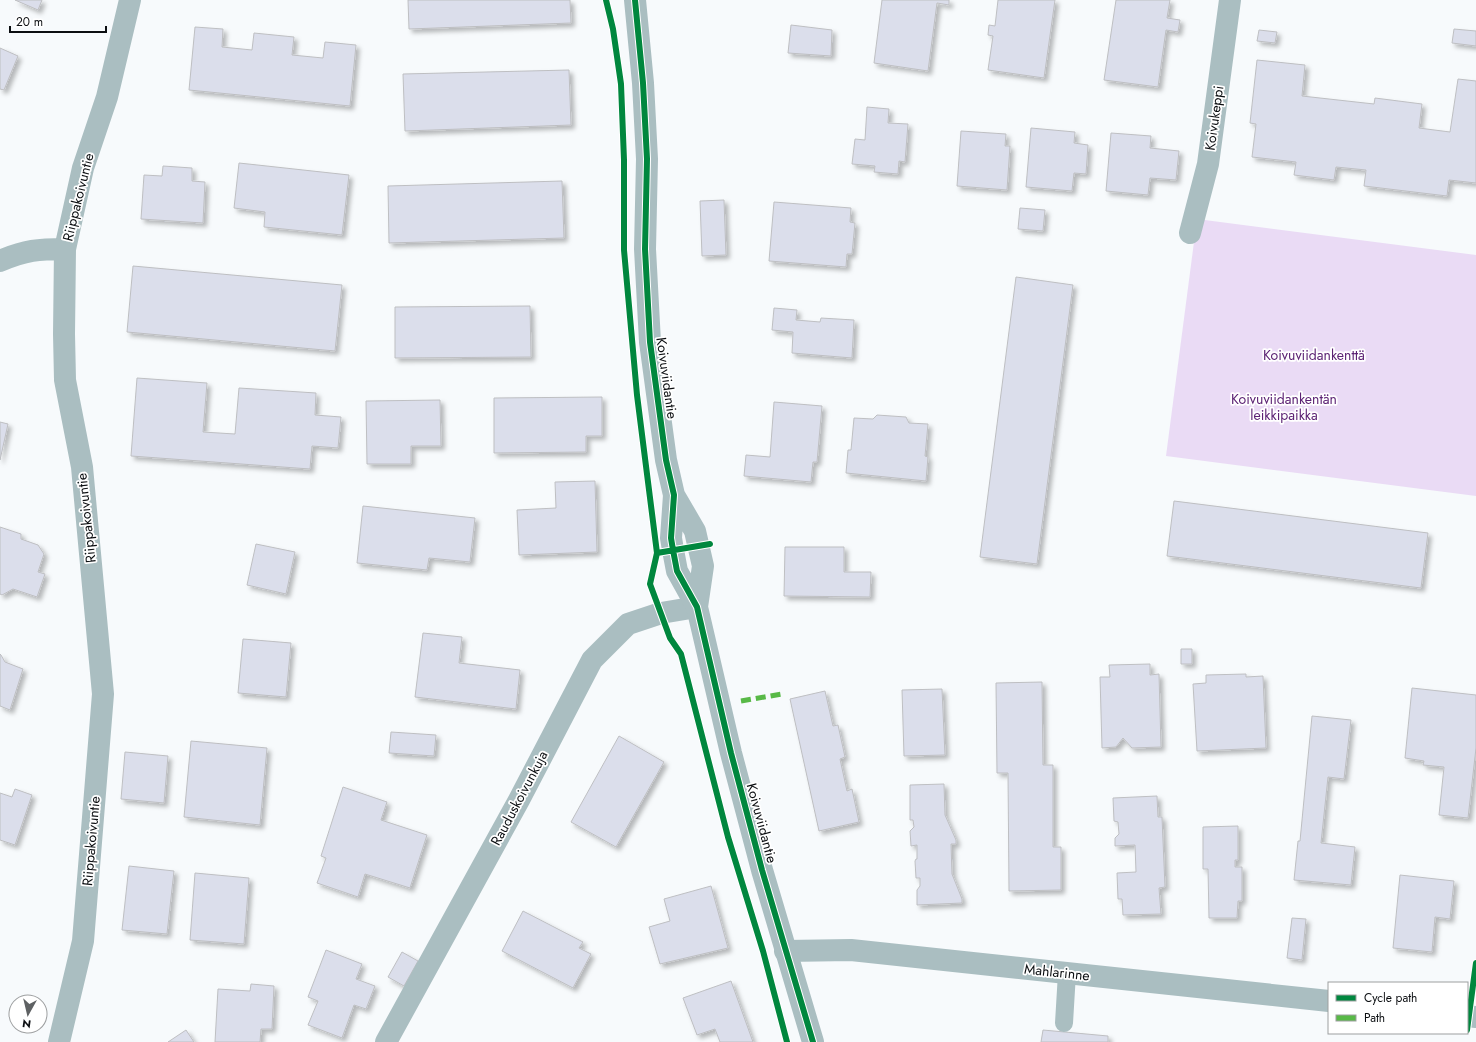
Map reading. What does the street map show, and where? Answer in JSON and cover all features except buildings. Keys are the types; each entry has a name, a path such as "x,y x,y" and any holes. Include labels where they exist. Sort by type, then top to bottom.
{"street":[{"name":"Riippakoivuntie","path":"60,1042 83,941 103,694 82,467 65,380 64,334 66,249 83,168 107,97 130,0"},
{"name":"Koivuviidantie","path":"635,0 643,83 647,159 645,249 650,342 666,460 674,495 671,538 677,572 697,607 731,753 762,870 813,1042"},
{"name":"Koivukeppi","path":"1190,233 1208,164 1230,0"},
{"path":"0,261 26,251 66,249"},
{"name":"Rauduskoivunkuja","path":"386,1042 519,800 592,660 628,624 661,613 697,607"},
{"name":"Mahlarinne","path":"785,951 851,950 1328,1001"}],"lane":[{"path":"1064,1023 1067,973"}],"green space":[{"name":"Koivuviidankenttä","path":"1197,219 1476,255 1476,496 1166,456"}],"marked path":[{"path":"741,701 782,694"}],"cycle path":[{"path":"606,0 613,29 621,84 624,160 624,250 637,395 657,553 650,584 670,638 681,654 728,837 763,951 787,1042"},
{"path":"635,0 643,83 647,159 645,249 650,342 666,460 674,495 671,538 673,550 677,571 697,607 731,753 762,870 813,1042"},
{"path":"657,553 710,544"},
{"path":"1468,1023 1476,963"}],"park label":[{"name":"Koivuviidankentän leikkipaikka","path":"1284,408"}]}
